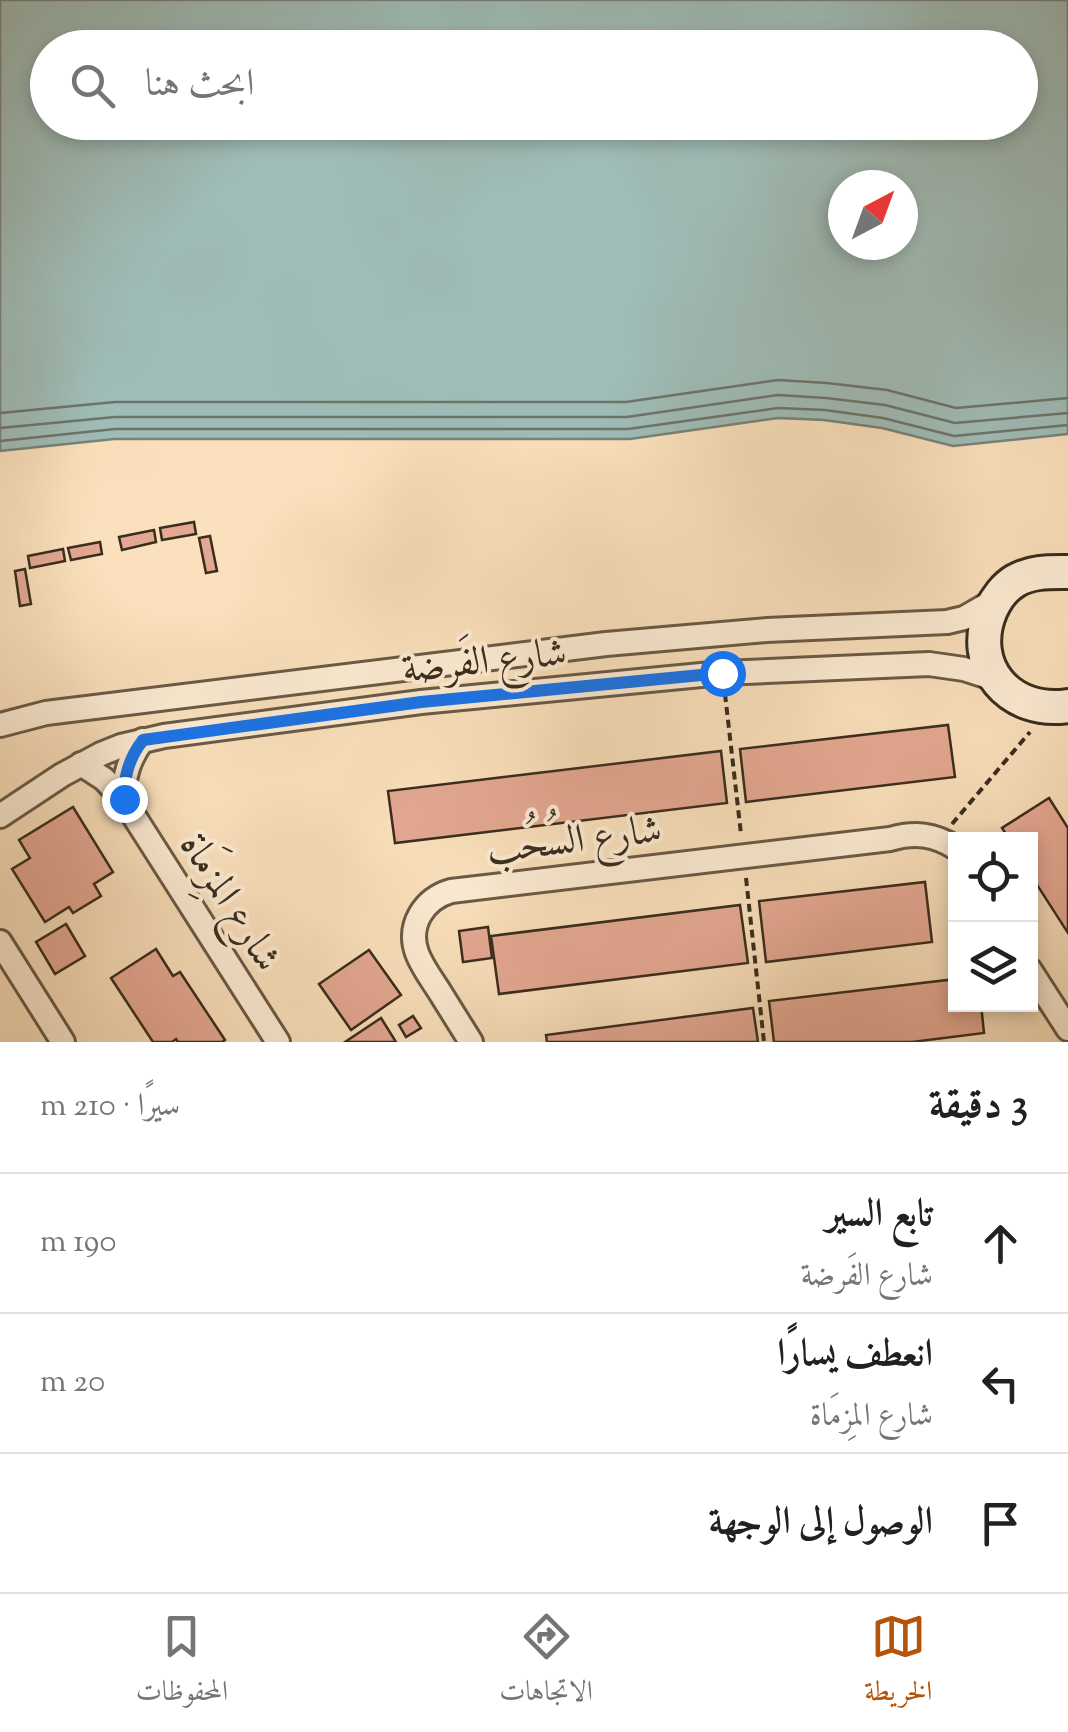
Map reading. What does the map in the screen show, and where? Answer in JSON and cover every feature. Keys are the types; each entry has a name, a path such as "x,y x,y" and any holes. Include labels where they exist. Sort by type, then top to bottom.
{"street":[{"path":"1062,712 1029,704 1010,694 995,679 984,653 984,626 995,600 1015,581 1040,572 1068,572"},
{"name":"شارع الفَرضة","path":"0,725 46,713 606,644 767,630 947,622 964,618 995,600"},
{"name":"شارع الفَرضة","path":"0,816 80,764 143,740 421,702 722,673 929,664 995,679"},
{"path":"124,799 129,762 143,740"},
{"name":"شارع المِزمَاة","path":"80,764 104,779 124,799 278,1042"},
{"name":"شارع السُحُب","path":"470,1042 420,960 414,942 419,914 441,894 906,834 923,834 948,844"},
{"name":"شارع السُحُب","path":"890,838 924,847 948,860"},
{"path":"0,942 63,1042"},
{"path":"1038,982 1068,1029"}],"path":[{"path":"958,832 1062,712"}],"water":[{"path":"0,0 1068,0 1068,434 953,446 882,428 778,418 630,439 114,439 0,451"}],"building":[{"path":"194,522 196,534 162,540 160,528"},
{"path":"154,530 156,542 122,550 119,537"},
{"path":"210,536 217,571 206,573 199,538"},
{"path":"100,542 102,554 71,560 68,548"},
{"path":"63,549 65,561 30,568 28,556"},
{"path":"25,569 31,604 20,606 15,571"},
{"path":"948,725 955,777 746,802 740,749"},
{"path":"721,751 727,803 395,843 388,791"},
{"path":"1049,798 1068,828 1068,933 1038,886 1038,832 1005,832 1002,828"},
{"path":"73,807 113,872 94,884 101,896 73,913 69,907 45,922 12,869 30,858 19,840"},
{"path":"925,882 932,942 766,962 759,901"},
{"path":"740,905 748,963 499,994 491,936"},
{"path":"66,924 85,956 55,974 36,942"},
{"path":"488,927 492,958 463,962 459,931"},
{"path":"156,949 173,976 180,972 225,1040 153,1042 111,978"},
{"path":"369,950 401,995 351,1030 319,984"},
{"path":"948,980 948,1012 982,1012 984,1033 912,1042 774,1042 769,1001"},
{"path":"753,1008 758,1042 547,1042 546,1035"},
{"path":"413,1016 421,1028 406,1037 399,1025"},
{"path":"381,1018 396,1042 345,1042"}],"route":[{"path":"124,799 129,762 143,740 421,702 722,673"}]}
